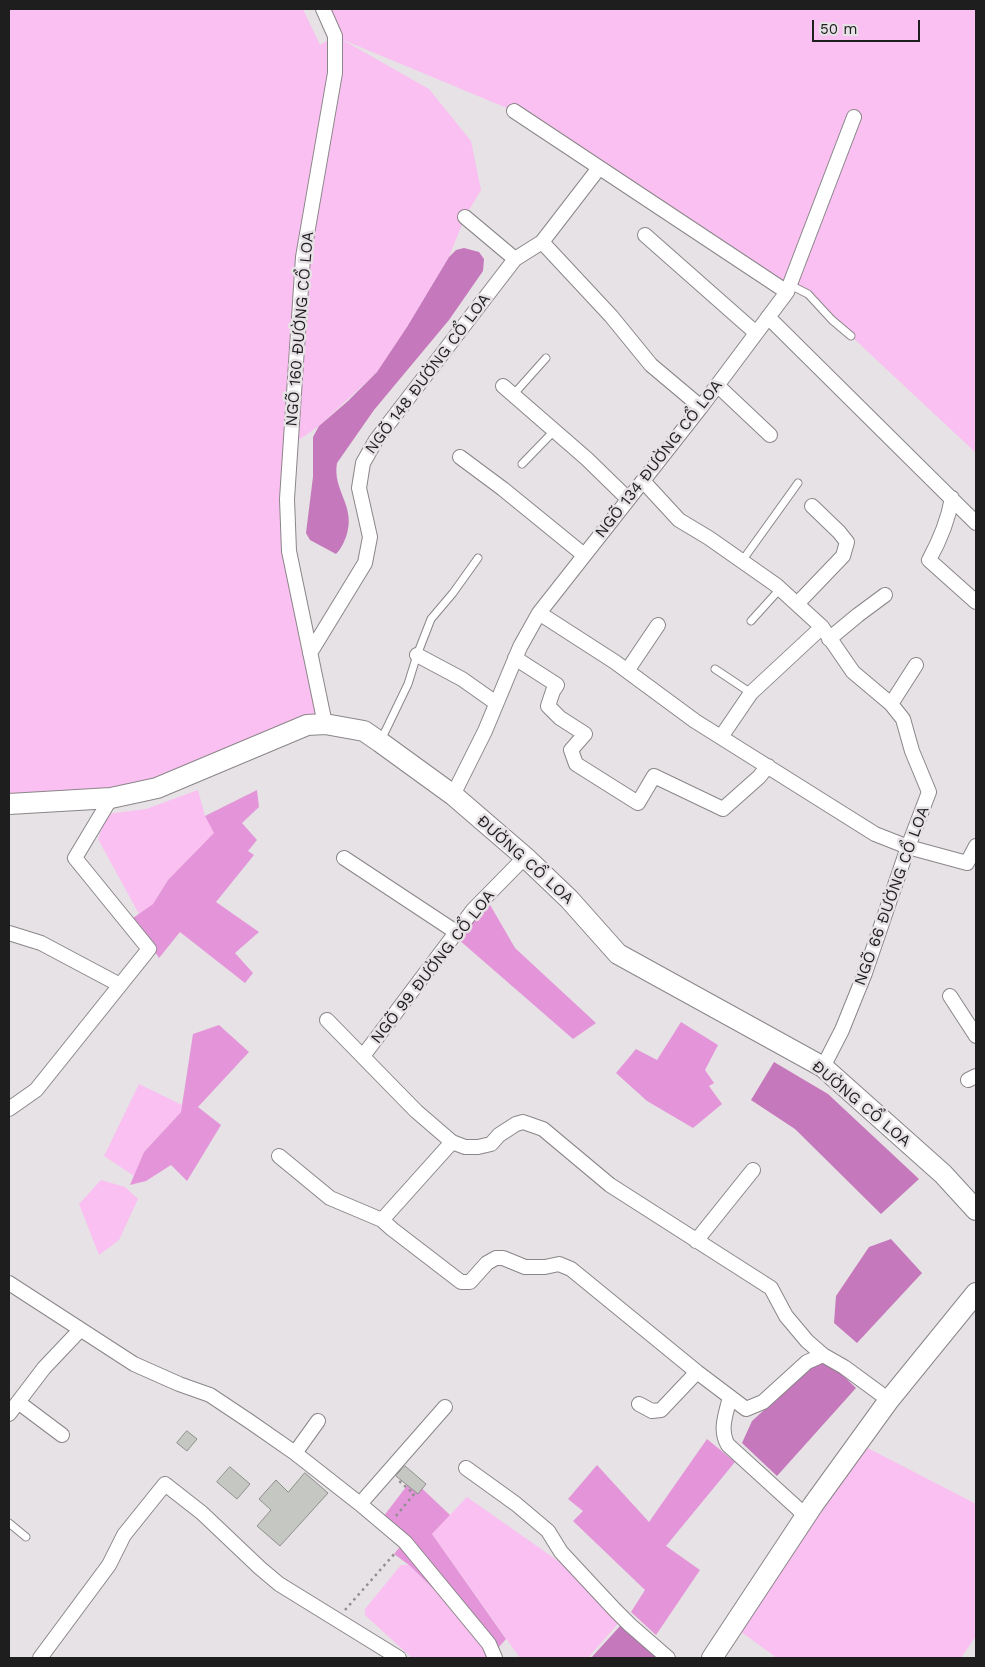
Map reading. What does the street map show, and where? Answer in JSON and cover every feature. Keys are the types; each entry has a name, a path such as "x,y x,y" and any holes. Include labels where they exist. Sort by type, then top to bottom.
{"street":[{"name":"NGÕ 160 ĐƯỜNG CỔ LOA","path":"310,653 289,551 286,499 303,258 334,73 335,36 323,9"},
{"path":"514,111 788,289"},
{"name":"NGÕ 134 ĐƯỜNG CỔ LOA","path":"453,795 484,731 515,658 539,613 701,407 788,289 854,117"},
{"name":"NGÕ 148 ĐƯỜNG CỔ LOA","path":"310,653 364,563 370,538 359,488 363,463 376,440 515,259 542,242 599,168"},
{"path":"465,217 515,259"},
{"path":"645,235 756,333"},
{"path":"542,242 611,316 651,365 701,407"},
{"path":"768,317 976,522"},
{"path":"717,386 770,435"},
{"path":"508,391 554,430 628,499"},
{"path":"460,457 584,555"},
{"name":"NGÕ 66 ĐƯỜNG CỔ LOA","path":"643,481 679,520 742,561 797,604 826,633 853,672 898,711 906,726 912,751 929,792 908,846 865,973 842,1030 823,1067"},
{"path":"952,498 948,520 939,543 929,560 976,602"},
{"path":"797,604 843,556 847,542 812,506"},
{"path":"721,737 751,693 826,633 885,595"},
{"path":"539,613 627,672 695,721 875,834 908,846 967,862 976,846"},
{"path":"627,672 658,625"},
{"path":"310,653 324,724"},
{"path":"417,654 462,680 496,703"},
{"path":"515,658 557,685 548,706 560,718 585,734 571,750 576,764 638,803 654,776 724,809 759,777 768,766"},
{"path":"891,704 916,664"},
{"name":"ĐƯỜNG CỔ LOA","path":"9,804 111,798 157,788 307,725 324,724 364,731 453,795 525,857 569,899 618,954 823,1067 942,1174 976,1210"},
{"path":"9,1109 36,1090 149,949 75,858 111,798"},
{"name":"NGÕ 99 ĐƯỜNG CỔ LOA","path":"363,1056 473,910 525,857"},
{"path":"344,858 456,932"},
{"path":"9,933 42,943 120,985"},
{"path":"950,996 976,1036"},
{"path":"327,1020 416,1111 452,1142 465,1147 491,1144 499,1135 516,1124 523,1122 543,1129 610,1184 771,1288 786,1316 807,1341 823,1355 844,1367 889,1400"},
{"path":"382,1220 452,1142"},
{"path":"278,1156 330,1198 382,1220 426,1257 463,1283 470,1282 487,1263 496,1258 503,1258 524,1268 559,1264 572,1269 697,1372 746,1409 763,1402 806,1362 823,1355"},
{"path":"696,1241 753,1170"},
{"path":"9,1283 134,1364 210,1396 295,1453 405,1542 490,1644 495,1658"},
{"path":"712,1658 806,1516 889,1400 976,1294"},
{"path":"9,1414 44,1368 80,1330"},
{"path":"639,1404 652,1411 661,1410 697,1372"},
{"path":"730,1397 723,1426 723,1438 728,1445 806,1516"},
{"path":"18,1402 62,1435"},
{"path":"360,1504 445,1407"},
{"path":"295,1453 318,1421"},
{"path":"466,1468 516,1504 548,1531 561,1552 630,1625 668,1658"},
{"path":"40,1658 109,1565 124,1535 165,1484 202,1513 279,1584 398,1658"}],"lane":[{"path":"788,289 808,294 832,320 851,336"},
{"path":"508,391 546,358"},
{"path":"522,464 554,430"},
{"path":"742,561 798,483"},
{"path":"380,742 408,684 431,618 453,593 478,558"},
{"path":"750,621 780,589"},
{"path":"715,669 751,693"},
{"path":"9,1523 26,1536"}],"path":[{"path":"387,1526 414,1494 393,1475"},
{"path":"337,1619 405,1542"}],"shaded area":[{"path":"9,9 303,9 320,45 335,36 323,9 976,9 976,453 851,336 790,285 514,111 341,39 429,89 471,141 481,190 465,217 449,257 407,327 377,372 319,426 290,446 289,551 325,724 157,788 9,804"},
{"path":"464,248 479,252 484,259 483,271 449,320 374,410 337,463 336,473 347,507 349,526 344,542 336,554 310,540 306,533 313,477 313,437 319,426 377,372 407,327 449,257 456,250"},
{"path":"198,790 205,816 215,833 168,880 153,904 139,914 98,839 107,814 146,809"},
{"path":"257,790 259,807 242,823 257,840 248,851 254,855 216,902 259,932 235,953 253,973 245,983 180,932 159,958 133,918 153,904 168,880 214,833 205,816"},
{"path":"489,903 515,948 596,1023 573,1039 458,939 474,917"},
{"path":"681,1022 718,1045 705,1070 714,1083 709,1086 722,1104 693,1128 647,1101 616,1073 636,1049 657,1060"},
{"path":"219,1025 249,1052 198,1107 221,1125 187,1181 171,1165 146,1181 130,1185 144,1152 181,1112 193,1034"},
{"path":"774,1062 828,1094 919,1179 881,1214 795,1129 751,1100"},
{"path":"139,1084 182,1105 181,1112 144,1152 134,1176 104,1156"},
{"path":"101,1180 125,1187 138,1199 119,1240 99,1255 79,1204"},
{"path":"891,1239 922,1273 857,1343 834,1323 836,1296 869,1247"},
{"path":"817,1362 829,1362 856,1388 777,1476 742,1443 752,1421"},
{"path":"707,1439 735,1462 666,1546 700,1570 656,1635 631,1612 645,1590 573,1521 583,1511 568,1499 597,1465 649,1522"},
{"path":"858,1443 976,1504 976,1636 961,1658 777,1658 733,1626"},
{"path":"412,1479 450,1515 432,1534 506,1639 491,1656 489,1644 409,1565 394,1554 404,1542 380,1521"},
{"path":"467,1497 561,1563 621,1620 588,1658 520,1658 432,1534"},
{"path":"401,1565 409,1565 486,1642 491,1658 412,1658 365,1615 365,1609"},
{"path":"621,1625 657,1658 591,1658"}],"building":[{"path":"187,1431 197,1439 187,1451 177,1443"},
{"path":"405,1466 426,1484 418,1494 396,1476"},
{"path":"230,1467 250,1484 237,1499 217,1482"},
{"path":"305,1473 328,1493 280,1546 257,1526 271,1510 259,1499 276,1480 288,1492"}]}
